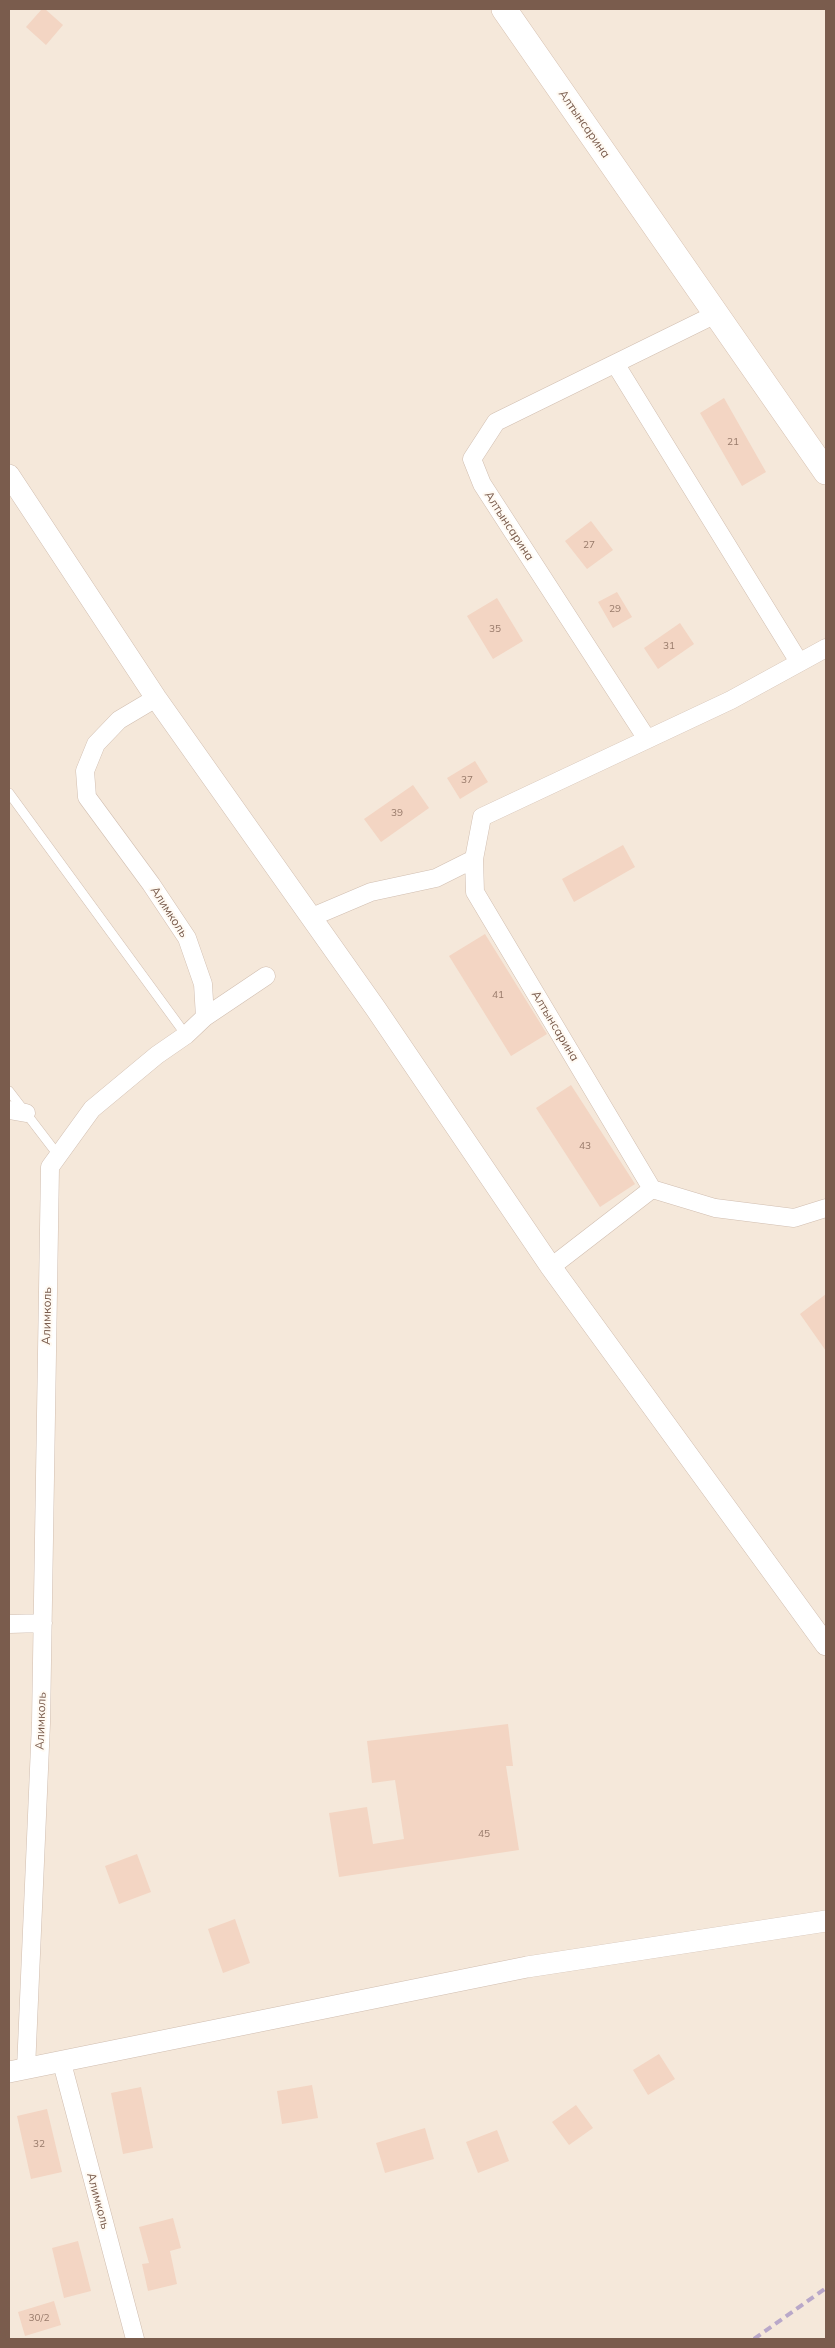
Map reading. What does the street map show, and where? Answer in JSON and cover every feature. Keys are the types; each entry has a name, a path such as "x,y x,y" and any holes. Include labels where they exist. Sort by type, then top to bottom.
{"main road":[{"name":"Алтынсарина","path":"504,9 826,472"}],"street":[{"name":"Алтынсарина","path":"647,739 482,484 472,459 496,422 716,314"},
{"path":"616,364 799,662"},
{"path":"9,475 156,698 312,917 551,1267 826,1646"},
{"name":"Алтынсарина","path":"652,1189 475,892 474,858 482,817 731,700 826,648"},
{"name":"Алимколь","path":"17,2071 41,1723 50,1167 92,1109 158,1055 186,1035 205,1017 203,984 187,938 151,884 87,797 85,771 96,744 119,720 156,698"},
{"path":"312,917 371,892 436,878 474,858"},
{"path":"205,1017 266,976"},
{"path":"551,1267 652,1189 714,1208 794,1218 826,1208"},
{"path":"9,1624 43,1623"},
{"path":"17,2071 526,1967 826,1921"},
{"name":"Алимколь","path":"62,2063 135,2339"}],"lane":[{"path":"9,793 186,1035"},
{"path":"9,1091 17,1112 58,1155"}],"shaded area":[{"path":"9,9 826,9 826,2339 9,2339"}],"building":[{"path":"42,9 45,9 63,25 46,45 26,27"},
{"path":"724,398 766,472 742,486 700,413"},
{"path":"591,521 613,550 587,569 565,541"},
{"path":"617,592 632,617 613,628 598,602"},
{"path":"497,598 523,641 493,659 467,616"},
{"path":"680,623 694,644 658,669 644,648"},
{"path":"475,761 488,782 460,799 447,778"},
{"path":"413,785 429,808 381,842 364,819"},
{"path":"623,845 635,867 574,902 562,879"},
{"path":"485,934 547,1034 511,1056 449,956"},
{"path":"571,1085 635,1184 600,1207 536,1108"},
{"path":"826,1294 826,1351 800,1314"},
{"path":"508,1724 513,1766 506,1766 519,1850 339,1877 329,1813 367,1807 373,1844 404,1839 395,1780 372,1783 367,1741"},
{"path":"137,1854 151,1892 119,1904 105,1866"},
{"path":"235,1919 250,1963 223,1973 208,1929"},
{"path":"659,2054 675,2079 648,2095 633,2070"},
{"path":"312,2085 318,2118 282,2124 277,2091"},
{"path":"141,2087 153,2148 123,2154 111,2093"},
{"path":"576,2105 593,2128 569,2145 552,2122"},
{"path":"47,2109 62,2172 31,2179 17,2116"},
{"path":"425,2128 434,2159 385,2173 376,2143"},
{"path":"497,2130 509,2161 478,2173 466,2142"},
{"path":"173,2218 181,2248 170,2251 177,2284 148,2291 142,2264 149,2263 139,2227"},
{"path":"78,2241 91,2291 64,2298 52,2248"},
{"path":"54,2301 61,2325 25,2336 18,2312"}],"railway":[{"path":"754,2339 826,2288"}]}
